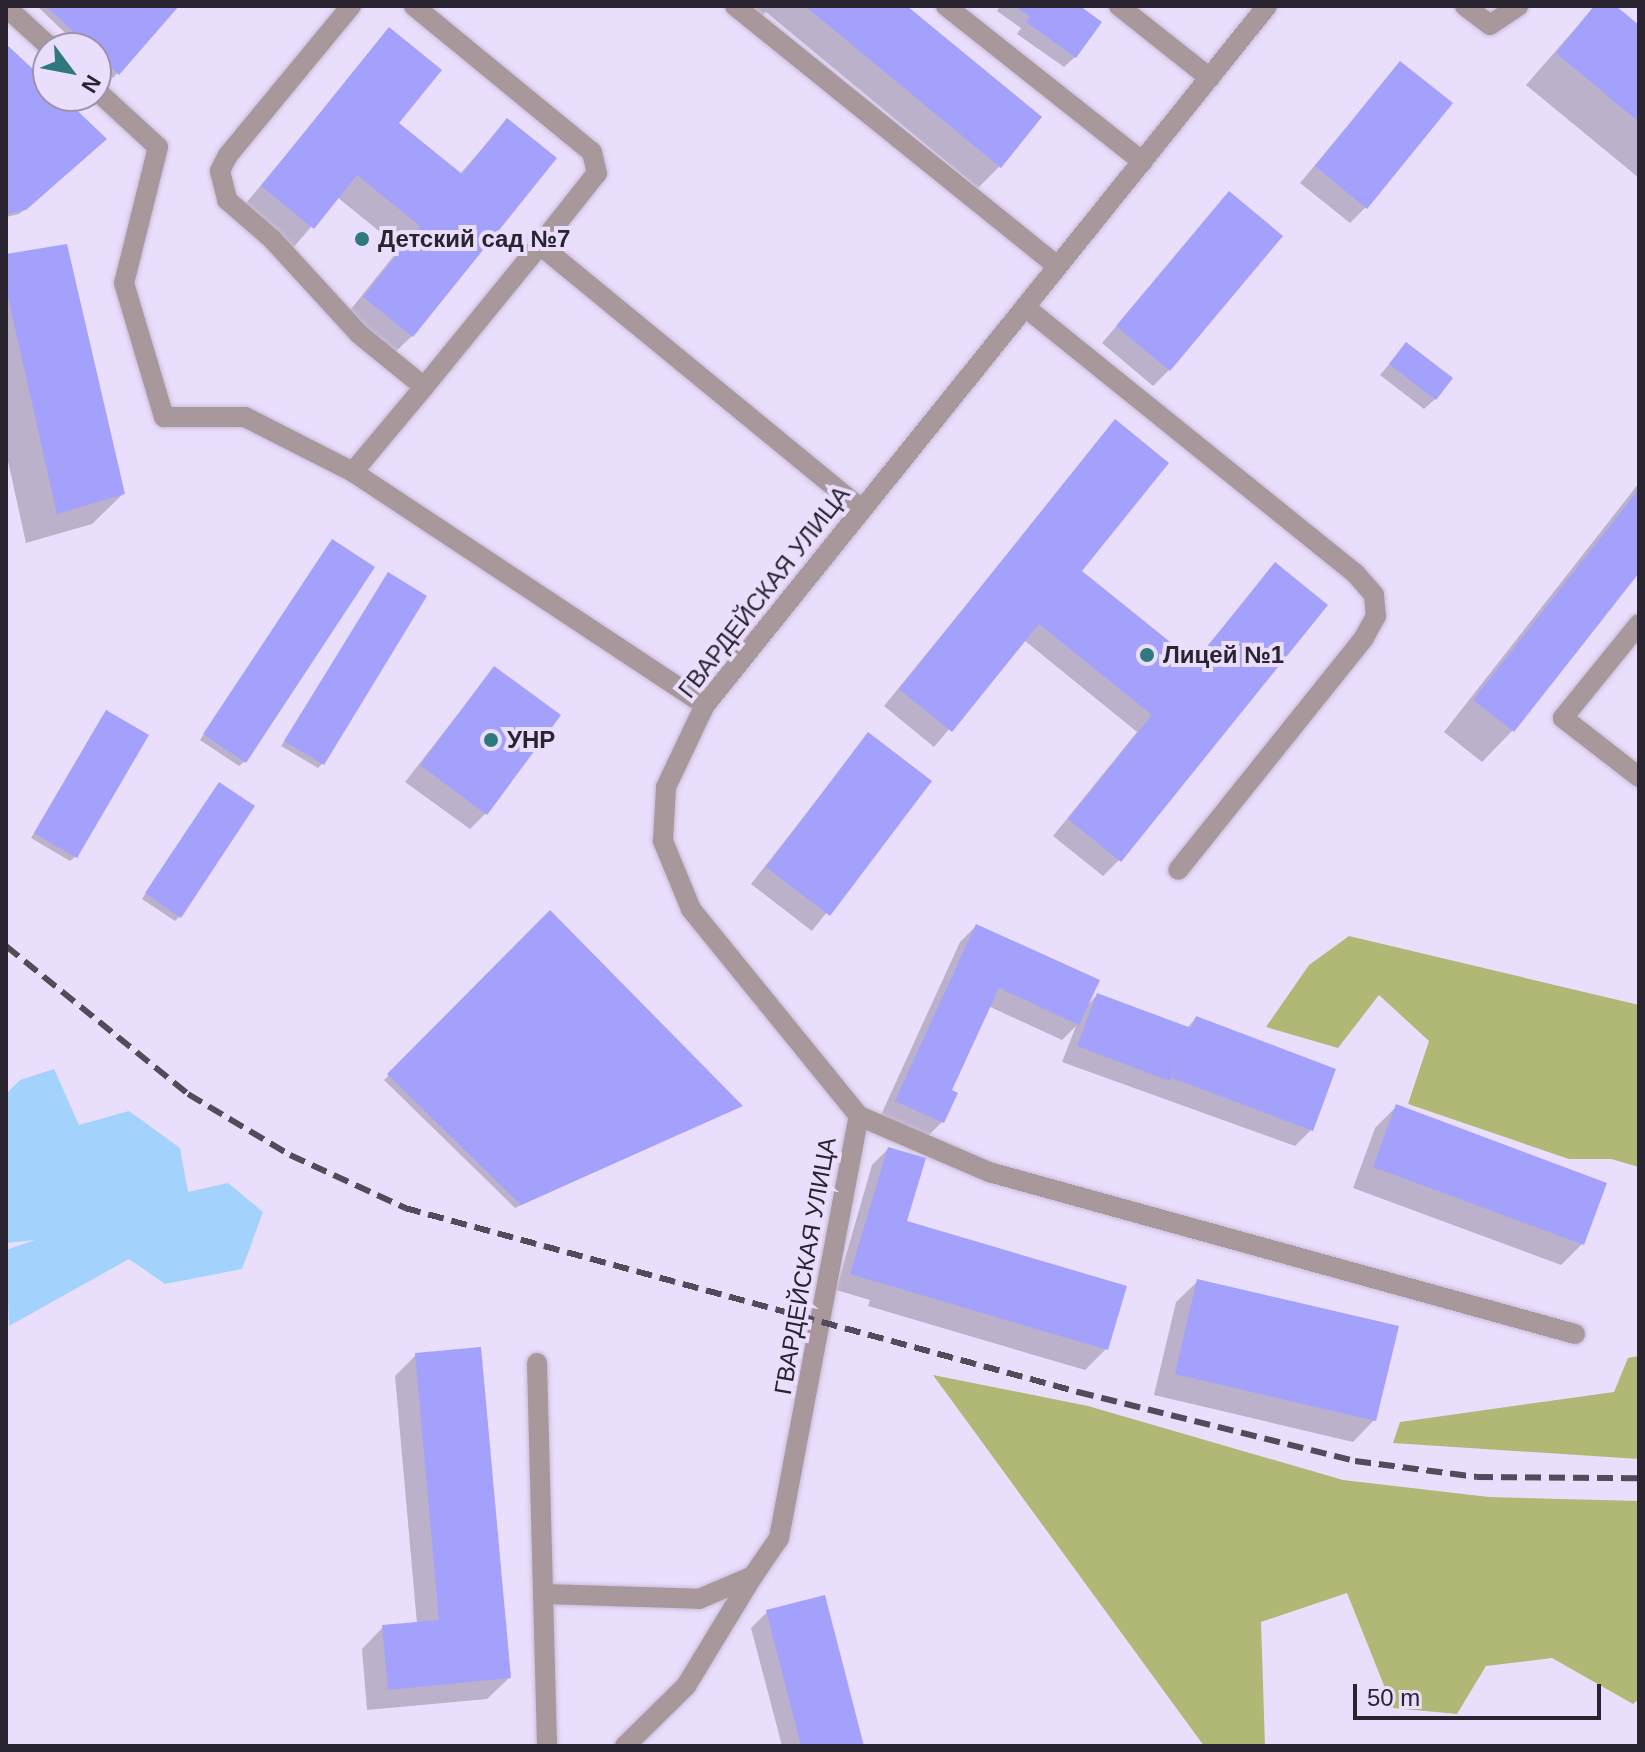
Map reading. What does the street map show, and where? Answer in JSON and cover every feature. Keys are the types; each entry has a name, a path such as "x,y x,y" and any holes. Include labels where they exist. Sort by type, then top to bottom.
{"street":[{"path":"351,6 228,155 220,171 220,186 227,200 272,239 359,334 424,387"},
{"path":"353,472 597,173 592,152 414,6"},
{"path":"735,6 1057,266"},
{"path":"946,6 1143,162"},
{"path":"1119,6 1210,78"},
{"name":"ГВАРДЕЙСКАЯ УЛИЦА","path":"625,1746 686,1686 779,1538 859,1116 691,909 663,841 666,787 705,705 1267,6"},
{"path":"1465,6 1490,25 1518,6"},
{"path":"6,7 33,32"},
{"path":"112,105 158,147 124,283 164,417 245,417 353,472 705,705"},
{"path":"540,245 861,509"},
{"path":"1025,307 1355,573 1374,595 1376,616 1364,638 1178,870"},
{"path":"1639,624 1563,718 1639,777"},
{"path":"859,1116 989,1172 1575,1334"},
{"path":"537,1363 547,1746"},
{"path":"544,1594 699,1599 753,1576"}],"green space":[{"path":"1349,936 1639,1005 1639,1167 1611,1159 1569,1159 1408,1104 1429,1041 1379,995 1338,1048 1266,1027 1309,965"},
{"path":"1639,1356 1639,1459 1393,1443 1400,1422 1614,1392 1628,1358"},
{"path":"933,1375 1088,1406 1343,1480 1489,1497 1639,1501 1639,1699 1633,1704 1552,1658 1486,1666 1457,1714 1393,1708 1347,1593 1261,1622 1265,1746 1204,1746"}],"water":[{"path":"54,1069 79,1125 129,1111 180,1148 188,1192 228,1183 263,1212 242,1269 165,1284 129,1259 9,1326 6,1250 35,1240 6,1243 6,1094 20,1080"}],"building":[{"path":"46,6 179,6 119,75 112,68 112,32 74,32"},
{"path":"805,6 907,6 1042,117 1001,168"},
{"path":"1015,6 1080,6 1102,22 1076,58 1026,22 1030,17"},
{"path":"1594,6 1616,6 1639,25 1639,122 1556,53"},
{"path":"389,27 442,70 399,123 462,174 507,118 557,158 413,337 363,297 420,226 357,175 314,229 261,186"},
{"path":"6,44 32,68 32,112 79,112 107,139 26,210 6,214"},
{"path":"1400,61 1453,103 1367,209 1315,166"},
{"path":"1229,191 1283,236 1170,371 1116,326"},
{"path":"67,244 125,494 57,514 6,288 6,254"},
{"path":"1406,342 1453,378 1436,400 1389,364"},
{"path":"1115,419 1169,463 1082,571 1195,662 1275,562 1328,605 1121,862 1068,819 1152,715 1039,624 952,732 899,689"},
{"path":"1639,489 1639,573 1514,732 1473,700"},
{"path":"332,539 375,567 246,763 203,734"},
{"path":"388,572 427,596 324,765 284,741"},
{"name":"УНР","path":"494,666 561,715 487,815 420,765"},
{"path":"106,710 149,735 77,858 34,833"},
{"path":"868,732 932,781 830,916 766,867"},
{"path":"219,782 255,806 181,918 145,893"},
{"path":"550,910 743,1106 521,1205 387,1074"},
{"path":"976,924 1100,980 1079,1025 999,988 952,1090 958,1093 944,1123 895,1101"},
{"path":"1097,993 1191,1028 1196,1016 1336,1069 1313,1131 1172,1078 1178,1059 1170,1081 1077,1046"},
{"path":"1396,1104 1607,1183 1584,1245 1373,1167"},
{"path":"888,1147 926,1158 907,1221 1127,1286 1108,1350 850,1274"},
{"path":"1197,1279 1399,1326 1376,1421 1175,1374"},
{"path":"481,1347 511,1678 388,1690 382,1625 439,1620 415,1353"},
{"path":"825,1595 864,1746 801,1746 766,1610"}],"railway":[{"path":"6,946 188,1094 290,1155 405,1208 1078,1392 1355,1461 1477,1477 1639,1478"}],"place":[{"name":"Детский сад №7","path":"362,239"},
{"name":"Лицей №1","path":"1147,655"},
{"name":"УНР","path":"491,740"}]}
